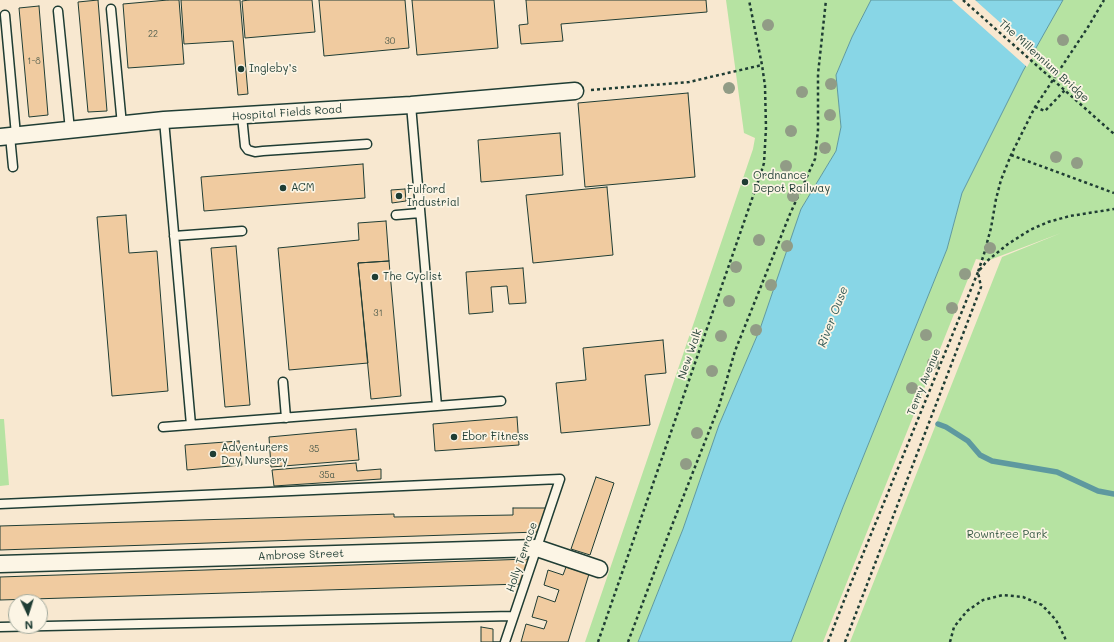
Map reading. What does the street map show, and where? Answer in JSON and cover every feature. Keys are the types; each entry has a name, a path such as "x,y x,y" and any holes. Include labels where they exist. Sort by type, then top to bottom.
{"street":[{"name":"Hospital Fields Road","path":"8,136 164,120 242,116 575,91"},
{"name":"Ambrose Street","path":"0,564 537,548 599,569"}],"lane":[{"path":"111,10 122,125"},
{"path":"58,11 70,130"},
{"path":"5,14 8,136 13,167"},
{"path":"411,104 436,406"},
{"path":"242,116 245,146 248,150 255,152 367,144"},
{"path":"164,120 191,425"},
{"path":"396,215 420,212"},
{"path":"174,236 242,231"},
{"path":"283,382 286,418"},
{"path":"163,427 501,400"},
{"name":"Holly Terrace","path":"0,504 560,479 505,642"},
{"path":"0,627 513,616"}],"path":[{"name":"New Walk","path":"598,642 764,163 766,128 765,86 750,0"},
{"path":"628,642 719,406 735,351 790,214 815,159 818,130 818,74 826,0"},
{"name":"The Millennium Bridge","path":"963,0 1114,134"},
{"path":"845,642 981,287 978,272 988,241 1001,180 1011,155 1034,106 1104,0"},
{"path":"575,91 689,82 762,65"},
{"path":"1034,106 1045,111 1065,90"},
{"path":"1011,155 1114,193"},
{"name":"Terry Avenue","path":"828,642 978,272 986,262 1008,244 1030,230 1048,222 1070,216 1114,209"},
{"path":"950,642 954,627 967,611 984,600 1003,595 1023,597 1042,605 1056,620 1066,642"}],"green space":[{"path":"726,0 871,0 852,37 836,75 841,127 836,151 801,209 760,329 719,425 683,529 638,642 585,642 753,149 755,138 744,133"},
{"name":"Rowntree Park","path":"1063,0 1114,0 1114,642 850,642 1002,257 1061,233 987,261 976,259 823,642 791,642 843,507 947,249 962,193 1023,71"},
{"path":"0,419 4,419 9,485 0,486"}],"water":[{"name":"River Ouse","path":"871,0 1063,0 1023,71 962,193 947,249 843,507 791,642 638,642 683,529 719,425 760,329 801,209 836,151 841,127 836,75 852,37"}],"pier":[{"path":"952,0 975,0 1035,53 1027,67"}],"building":[{"path":"98,0 107,111 88,112 78,2"},
{"path":"179,0 184,64 128,68 123,4"},
{"name":"Ingleby’s","path":"181,0 240,0 248,94 238,95 233,41 184,44"},
{"path":"312,0 315,32 245,38 242,1"},
{"path":"319,0 405,0 409,48 324,56"},
{"path":"412,0 494,0 498,48 417,55"},
{"path":"526,0 706,0 707,12 561,24 563,41 521,44 519,25 528,24"},
{"path":"39,6 48,115 29,117 19,8"},
{"path":"688,93 695,177 585,187 578,103"},
{"path":"560,133 563,175 481,182 478,140"},
{"name":"ACM","path":"363,164 365,198 204,211 201,177"},
{"path":"607,187 613,255 533,263 526,195"},
{"name":"Fulford Industrial","path":"405,189 406,201 392,203 391,190"},
{"path":"126,215 129,253 157,251 168,391 112,396 97,217"},
{"path":"386,221 389,261 358,263 368,363 289,370 278,248 359,240 358,223"},
{"path":"236,246 250,405 225,407 211,248"},
{"path":"389,261 401,396 371,399 358,263"},
{"path":"523,268 526,303 509,304 507,286 491,287 493,312 469,314 466,272"},
{"path":"663,340 666,373 645,375 650,425 561,433 556,383 586,380 583,348"},
{"path":"517,417 519,445 435,451 433,424"},
{"path":"356,429 359,460 271,467 269,437"},
{"path":"239,441 242,465 187,470 185,445"},
{"path":"356,463 357,471 381,469 381,479 274,486 272,470"},
{"path":"596,477 614,483 590,555 571,549"},
{"path":"513,508 547,508 538,532 0,550 0,526 394,514 394,517 513,515"},
{"path":"529,559 521,584 48,599 48,594 8,594 8,600 0,600 0,577"},
{"path":"566,567 589,574 568,642 521,642 526,624 544,629 547,621 532,617 538,596 555,602 559,590 544,585 548,570 563,575"},
{"path":"481,627 493,629 493,642 481,642"}],"waterway":[{"path":"938,424 946,427 968,441 980,455 992,461 1057,472 1098,491 1114,494"}],"place":[{"name":"Ingleby’s","path":"241,69"},
{"name":"Ordnance Depot Railway","path":"745,182"},
{"name":"ACM","path":"283,188"},
{"name":"Fulford Industrial","path":"399,196"},
{"name":"The Cyclist","path":"375,277"},
{"name":"Ebor Fitness","path":"454,437"},
{"name":"Adventurers Day Nursery","path":"213,454"}]}
